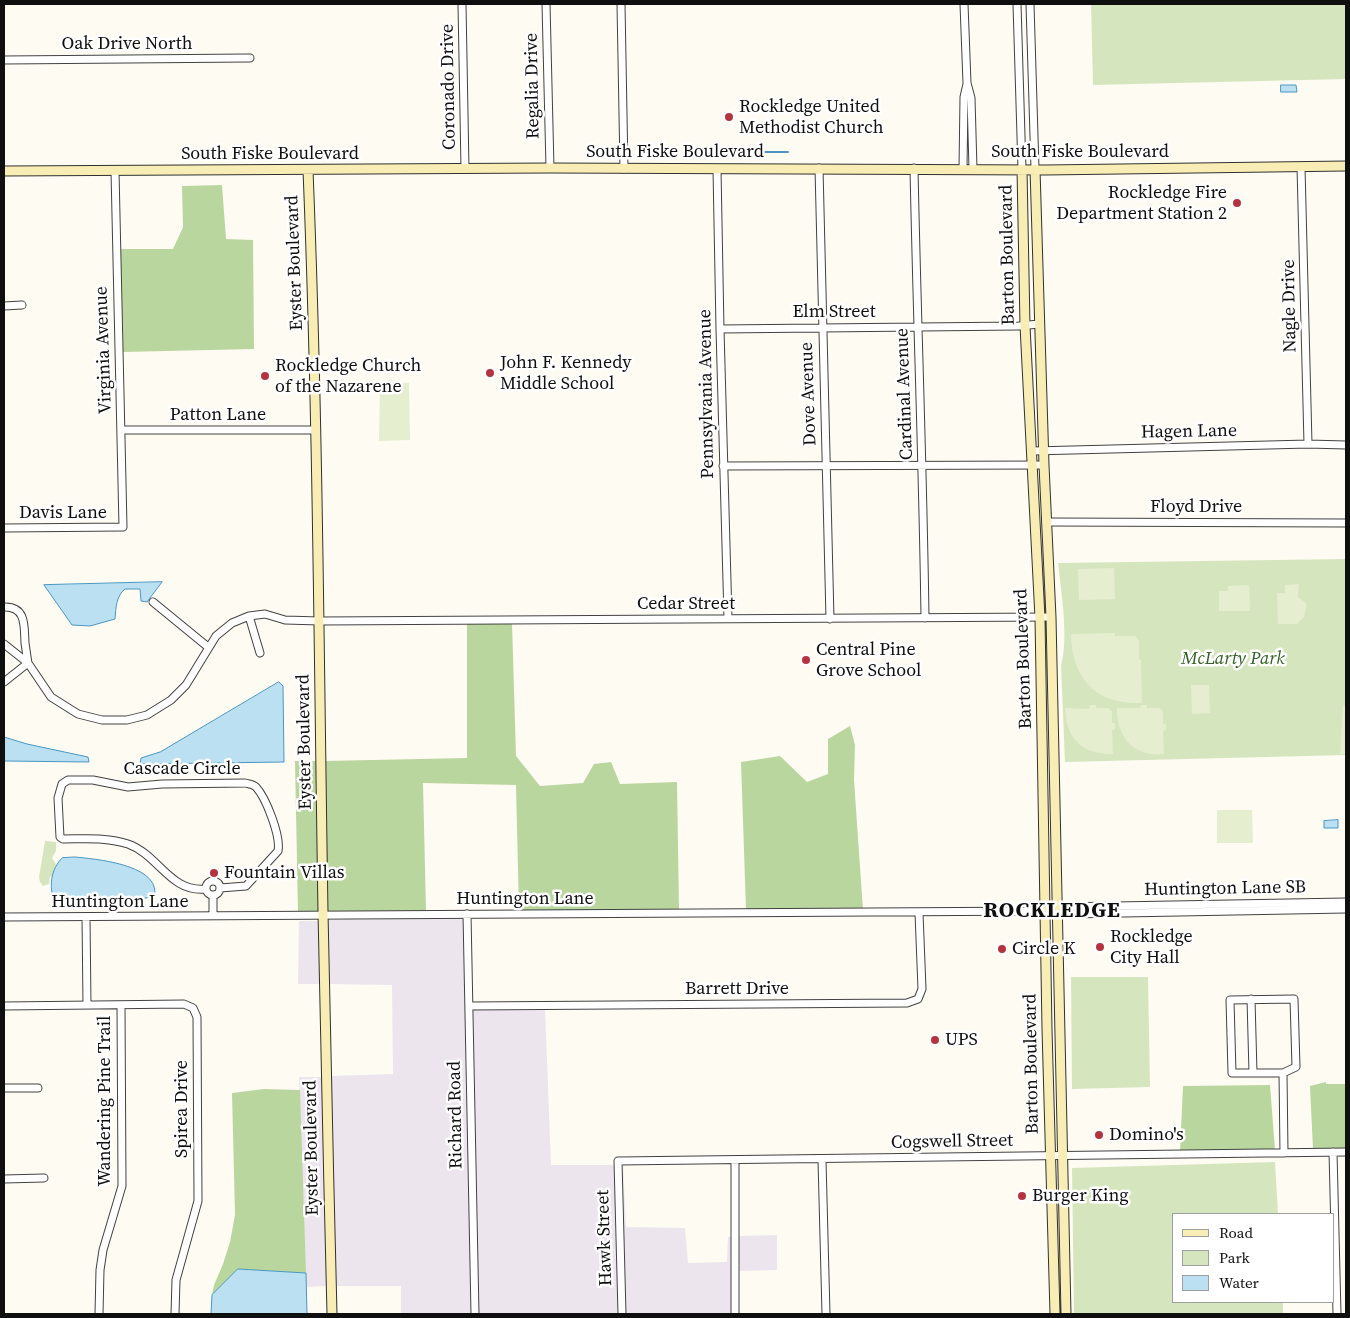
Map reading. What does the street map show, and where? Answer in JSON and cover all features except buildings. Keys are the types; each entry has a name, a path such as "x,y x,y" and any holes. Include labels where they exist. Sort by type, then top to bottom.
{"main road":[{"name":"South Fiske Boulevard","path":"4,171 550,168 1035,169 1346,166"},
{"name":"Barton Boulevard","path":"1022,169 1025,326 1040,618 1047,1029 1055,1314"},
{"name":"Barton Boulevard","path":"1035,169 1044,466 1051,617 1066,1314"},
{"name":"Eyster Boulevard","path":"308,170 316,430 323,915 332,1314"},
{"path":"1024,260 1032,265 1039,277"},
{"path":"1044,815 1055,815"},
{"path":"1047,1029 1060,1029"},
{"path":"1053,1231 1058,1237 1066,1273"},
{"path":"1054,1292 1058,1295 1066,1314"}],"street":[{"name":"Coronado Drive","path":"462,4 465,169"},
{"name":"Regalia Drive","path":"546,4 550,168"},
{"path":"620,4 624,169"},
{"path":"964,4 967,83 971,98 973,169"},
{"name":"Barton Boulevard","path":"1017,4 1022,169"},
{"name":"Barton Boulevard","path":"1030,4 1035,169"},
{"name":"Oak Drive North","path":"4,60 250,58"},
{"path":"963,169 964,96 967,83"},
{"path":"1020,102 1033,102"},
{"name":"Nagle Drive","path":"1301,167 1308,444"},
{"name":"Dove Avenue","path":"819,168 830,618"},
{"name":"Cardinal Avenue","path":"914,168 917,327 923,466 925,618"},
{"name":"Pennsylvania Avenue","path":"717,169 728,618"},
{"name":"Virginia Avenue","path":"115,171 122,527"},
{"path":"4,306 22,305"},
{"name":"Elm Street","path":"720,328 1025,326 1040,324"},
{"name":"Patton Lane","path":"121,430 316,430"},
{"name":"Hagen Lane","path":"1032,450 1308,444 1346,445"},
{"path":"723,466 1044,466"},
{"name":"Floyd Drive","path":"1046,522 1346,522"},
{"name":"Davis Lane","path":"4,528 122,527"},
{"path":"153,602 208,648"},
{"path":"4,607 16,610 22,615 28,663"},
{"name":"Cedar Street","path":"249,616 265,614 285,620 320,621 1051,617"},
{"path":"4,644 28,663 52,697 78,714 102,720 127,720 147,715 171,700 186,685 216,636 232,623 249,616 260,653"},
{"path":"4,682 28,663"},
{"name":"Cascade Circle","path":"68,780 93,780 128,787 162,784 252,784 267,806 278,834 278,851 246,886 220,888 218,883 213,881 207,883 206,889 190,889 182,886 144,853 130,845 112,840 63,839 60,837 58,798 62,784 68,780"},
{"path":"213,895 218,893 220,888"},
{"path":"206,889 208,893 213,895"},
{"path":"213,895 213,916"},
{"name":"Huntington Lane SB","path":"1109,909 1346,902"},
{"path":"1109,909 1346,909"},
{"name":"Huntington Lane","path":"4,917 919,913 1046,912 1109,909"},
{"name":"Barrett Drive","path":"469,1006 907,1003 918,999 922,989 919,913"},
{"name":"Richard Road","path":"467,914 476,1314"},
{"path":"86,917 87,1005"},
{"path":"1294,999 1296,1067 1283,1073 1232,1074 1230,1000 1294,999"},
{"path":"1251,1000 1252,1073"},
{"name":"Wandering Pine Trail","path":"99,1314 100,1270 103,1250 122,1186 120,1004"},
{"name":"Spirea Drive","path":"4,1006 184,1004 193,1008 197,1017 198,1201 176,1280 175,1314"},
{"path":"1283,1073 1284,1153"},
{"path":"4,1088 38,1088"},
{"path":"1333,1152 1335,1213"},
{"name":"Cogswell Street","path":"618,1162 1346,1152"},
{"path":"822,1160 826,1314"},
{"path":"735,1161 735,1314"},
{"name":"Hawk Street","path":"618,1162 622,1314"},
{"path":"4,1179 44,1178"},
{"path":"1335,1233 1337,1314"}],"shaded area":[{"path":"463,918 472,1314 401,1314 401,1286 335,1286 331,1076 393,1074 392,985 329,984 327,920"},
{"path":"299,921 320,921 321,984 298,984"},
{"path":"473,1009 545,1009 551,1165 614,1165 618,1314 479,1314"},
{"path":"299,1077 323,1077 327,1286 306,1287"},
{"path":"622,1165 626,1227 685,1228 688,1263 727,1262 728,1237 731,1237 731,1314 626,1314"},
{"path":"777,1235 777,1270 739,1271 739,1236"}],"green space":[{"path":"1091,4 1346,4 1346,79 1093,85"},
{"path":"222,185 226,239 253,240 254,349 123,352 120,249 173,249 183,227 182,186"},
{"path":"409,383 410,440 379,441 380,384"},
{"name":"McLarty Park","path":"1346,559 1346,755 1065,762 1061,665 1064,629 1058,563"},
{"path":"1114,568 1115,599 1079,600 1078,569"},
{"path":"1299,584 1298,597 1307,604 1304,617 1297,624 1278,624 1277,593 1285,593 1285,585"},
{"path":"1249,585 1250,611 1219,611 1219,591 1228,591 1228,586"},
{"path":"467,623 512,623 516,756 540,786 583,783 594,764 611,762 620,784 677,782 679,910 519,911 516,785 423,783 426,911 327,911 325,761 467,758"},
{"path":"1115,633 1115,636 1135,636 1139,641 1142,703 1125,702 1099,694 1089,686 1076,664 1072,650 1071,634"},
{"path":"1191,685 1209,685 1210,713 1192,714"},
{"path":"1346,690 1346,754 1340,754 1343,705 1345,705"},
{"path":"1090,705 1096,705 1096,708 1108,708 1112,711 1112,723 1115,723 1115,730 1112,730 1113,754 1102,754 1085,748 1078,743 1069,728 1065,708 1089,709"},
{"path":"1141,705 1147,705 1147,708 1160,708 1163,711 1163,724 1166,724 1166,730 1163,731 1164,754 1153,754 1136,749 1129,743 1120,728 1117,708 1140,708"},
{"path":"850,726 855,745 854,780 863,910 746,910 741,762 780,756 807,782 828,774 828,739"},
{"path":"295,761 318,761 319,911 298,912"},
{"path":"1217,810 1252,810 1253,843 1217,843"},
{"path":"45,841 56,842 56,851 52,858 56,864 54,875 50,877 49,884 43,886 39,877"},
{"path":"1071,977 1148,977 1150,1087 1072,1089"},
{"path":"1326,1082 1326,1084 1346,1084 1346,1149 1313,1149 1310,1086"},
{"path":"1270,1085 1275,1150 1180,1151 1183,1086"},
{"path":"264,1089 300,1090 306,1273 238,1269 212,1295 230,1242 235,1215 232,1093"},
{"path":"1275,1162 1278,1213 1172,1213 1172,1303 1283,1303 1283,1314 1074,1314 1072,1168"}],"water":[{"path":"1281,85 1296,85 1297,92 1281,92"},
{"path":"162,582 147,602 141,601 140,589 125,589 118,599 115,619 90,626 72,625 44,585"},
{"path":"279,682 283,686 284,762 140,764 141,758 160,752"},
{"path":"4,737 88,757 89,762 4,761"},
{"path":"1338,820 1338,828 1324,828 1324,821"},
{"path":"62,858 96,859 135,869 146,875 153,883 155,893 150,897 138,900 57,900 53,897 52,892 51,881 54,871"},
{"path":"238,1269 306,1273 307,1314 211,1314 212,1295"}],"waterway":[{"path":"752,152 788,152"}],"place":[{"name":"Rockledge United Methodist Church","path":"729,117"},
{"name":"Rockledge Fire Department Station 2","path":"1237,203"},
{"name":"John F. Kennedy Middle School","path":"490,373"},
{"name":"Rockledge Church of the Nazarene","path":"265,376"},
{"name":"Central Pine Grove School","path":"806,660"},
{"name":"Fountain Villas","path":"214,873"},
{"name":"Rockledge City Hall","path":"1100,947"},
{"name":"Circle K","path":"1002,949"},
{"name":"UPS","path":"935,1040"},
{"name":"Domino's","path":"1099,1135"},
{"name":"Burger King","path":"1022,1196"}],"district":[{"name":"ROCKLEDGE","path":"1052,911"}]}
